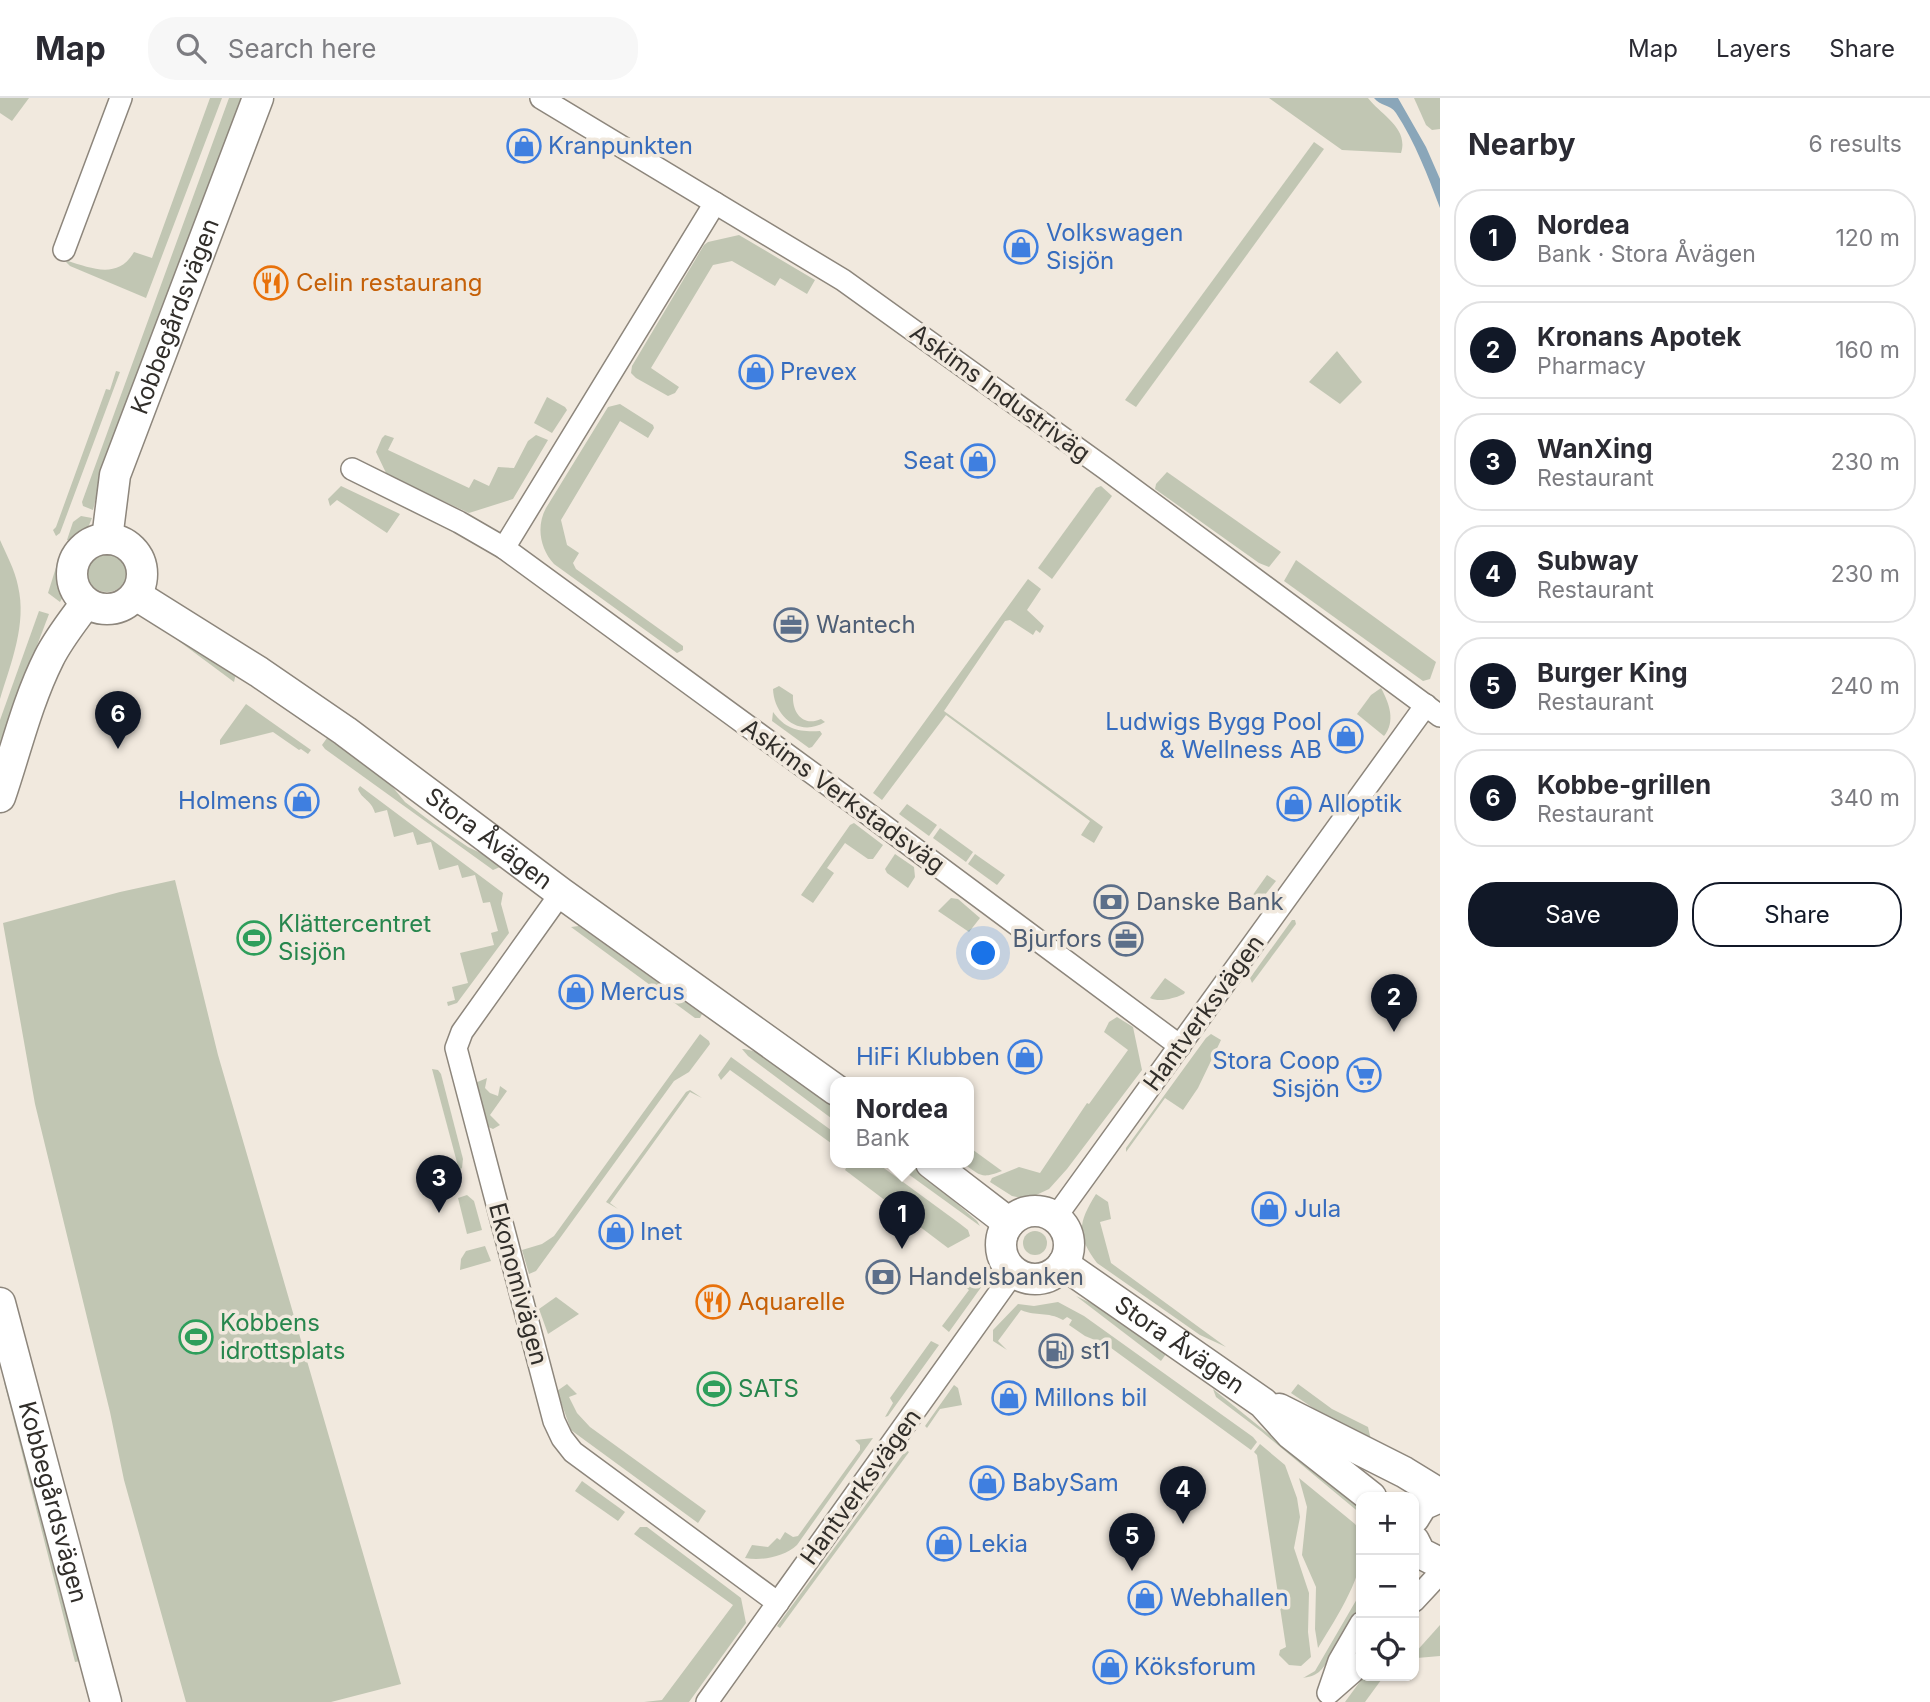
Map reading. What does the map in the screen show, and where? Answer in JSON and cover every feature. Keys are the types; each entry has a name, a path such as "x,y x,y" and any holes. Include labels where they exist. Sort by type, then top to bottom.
{"street":[{"path":"64,250 121,98"},
{"name":"Kobbegårdsvägen","path":"107,539 115,475 258,98"},
{"name":"Askims Industriväg","path":"541,98 843,280 1106,469 1433,711"},
{"path":"504,548 715,203"},
{"name":"Askims Verkstadsväg","path":"352,469 459,522 504,548 999,910 1180,1046"},
{"path":"107,539 128,545 141,563 143,574 136,595 113,610 99,609 86,603 74,587 72,568 80,551 88,544 107,539"},
{"name":"Stora Åvägen","path":"136,595 259,672 345,731 561,892 830,1086"},
{"path":"0,797 42,673 65,630 86,603"},
{"name":"Hantverksvägen","path":"1055,1218 1180,1046 1433,711"},
{"name":"Ekonomivägen","path":"561,892 462,1032 456,1048 554,1420 562,1438 573,1452 778,1602"},
{"path":"938,1168 1010,1223"},
{"path":"1026,1212 1046,1213 1055,1218 1067,1234 1068,1254 1063,1264 1056,1272 1035,1279 1014,1272 1006,1264 1001,1243 1003,1232 1010,1223 1026,1212"},
{"name":"Stora Åvägen","path":"1063,1264 1263,1403 1291,1434 1365,1492"},
{"name":"Hantverksvägen","path":"708,1702 1014,1272"},
{"name":"Kobbegårdsvägen","path":"0,1303 7,1358 106,1702"},
{"name":"Stora Åvägen","path":"1263,1403 1288,1412 1404,1472 1440,1495 1422,1505 1419,1510"},
{"path":"1419,1551 1440,1563"},
{"path":"1419,1596 1440,1573"},
{"path":"1324,1698 1339,1661 1356,1632"},
{"path":"1324,1698 1356,1668"}],"green space":[{"path":"0,98 29,98 12,121 0,113"},
{"path":"210,98 222,98 146,298 70,266 66,262 95,269 112,269 128,261 134,252 152,258"},
{"path":"229,98 244,98 102,474 93,510 83,506 82,502"},
{"path":"1269,98 1368,98 1398,129 1402,144 1401,153 1342,150"},
{"path":"1414,98 1440,98 1440,129 1432,130 1426,125"},
{"path":"1314,142 1324,149 1136,407 1125,400"},
{"path":"739,235 815,280 807,294 780,278 775,286 732,261 713,265 651,368 679,387 675,393 668,396 636,378 631,373 632,366 704,245"},
{"path":"1337,351 1362,382 1340,404 1309,382"},
{"path":"116,371 120,372 60,533 56,536 53,530 106,389 110,390"},
{"path":"547,397 567,410 552,433 534,423"},
{"path":"620,404 654,428 648,438 620,421 561,520 567,545 579,553 573,563 576,569 683,646 683,650 677,653 554,564 545,551 541,537 541,522 546,508 608,407"},
{"path":"385,435 394,438 388,450 469,488 474,479 489,486 498,467 514,468 528,441 536,435 548,440 513,499 469,513 387,475 376,452"},
{"path":"1167,472 1281,552 1269,567 1259,563 1155,489"},
{"path":"341,486 400,514 387,533 337,500 330,506 328,499"},
{"path":"1101,486 1112,496 1052,579 1038,568 1096,488"},
{"path":"81,516 92,518 85,535 76,542 67,540 73,522"},
{"path":"0,540 17,580 21,615 13,657 0,699"},
{"path":"107,552 115,553 121,558 126,564 126,580 121,586 115,591 107,592 99,591 93,586 88,580 87,572 88,564 93,558 99,553"},
{"path":"61,560 66,581 60,602 48,593 58,561"},
{"path":"1296,560 1436,662 1430,679 1423,681 1284,581"},
{"path":"1028,579 1041,589 1027,610 1044,626 1040,633 1036,630 1033,635 1010,620 1005,621 944,711 1103,827 1094,843 1081,835 1090,821 946,715 882,800 873,793"},
{"path":"39,611 49,614 0,743 0,720"},
{"path":"169,631 236,673 234,682 168,633"},
{"path":"779,686 793,695 794,707 800,717 809,721 821,719 825,722 806,727 790,722 783,716 774,699 773,689"},
{"path":"1381,688 1389,706 1390,718 1384,736 1357,714 1371,695"},
{"path":"246,704 311,750 308,754 273,732 220,745 220,740"},
{"path":"773,712 788,726 806,731 820,731 822,734 809,748 772,721"},
{"path":"327,738 386,779 405,802 434,824 468,847 489,857 500,867 493,870 325,749 322,745"},
{"path":"360,786 503,893 501,904 509,933 457,1003 448,1006 447,1002 455,1000 452,987 468,983 460,953 494,945 491,933 498,931 490,902 483,903 475,875 462,878 458,865 439,870 431,842 417,845 413,832 394,837 387,810 375,813 360,793"},
{"path":"907,804 937,825 929,836 899,814"},
{"path":"854,823 883,845 873,859 868,859 845,843 827,868 834,873 813,903 801,895"},
{"path":"940,828 973,852 966,862 933,838"},
{"path":"895,854 914,867 915,877 908,888 885,869"},
{"path":"975,854 1005,875 997,885 968,864"},
{"path":"1267,875 1276,881 1253,910 1245,906"},
{"name":"Kobbens idrottsplats","path":"175,880 218,1055 401,1684 331,1702 186,1702 124,1480 35,1104 3,923"},
{"path":"951,898 958,899 980,918 969,932 938,911"},
{"path":"1292,920 1295,920 1296,924 1252,983 1250,978"},
{"path":"579,926 702,1014 700,1018 695,1018 571,927"},
{"path":"1165,978 1185,992 1184,994 1163,1000 1150,998"},
{"path":"1117,1017 1133,1027 1142,1070 1067,1169 1049,1189 1032,1197 1012,1196 990,1182 992,1178 1019,1167 1040,1173 1087,1103 1089,1104 1128,1050 1104,1032 1109,1022"},
{"path":"700,1034 710,1044 689,1072 674,1081 536,1271 529,1274 522,1250 542,1244 554,1236"},
{"path":"1211,1034 1221,1040 1198,1088 1183,1110 1165,1098 1126,1152 1126,1148"},
{"path":"742,1049 777,1063 816,1090 830,1102 830,1117"},
{"path":"731,1057 830,1129 830,1142 730,1070 721,1080 718,1075"},
{"path":"432,1069 441,1074 463,1159 462,1168 459,1170"},
{"path":"487,1078 485,1088 490,1093 498,1096 500,1086 507,1091 490,1115 500,1125 493,1129 486,1126 475,1083"},
{"path":"690,1090 702,1098 690,1092 610,1203 618,1209 606,1202 686,1092"},
{"path":"974,1151 1002,1171 990,1175 978,1173 970,1168 974,1168"},
{"path":"884,1168 968,1230 970,1236 948,1248 845,1170"},
{"path":"900,1168 916,1168 980,1226"},
{"path":"1096,1194 1108,1202 1111,1219 1100,1222 1111,1263 1226,1347 1200,1335 1097,1263 1085,1244 1082,1229 1086,1213"},
{"path":"467,1195 474,1201 482,1230 467,1234 458,1198"},
{"path":"1035,1231 1044,1234 1047,1243 1044,1252 1035,1255 1026,1252 1023,1243 1026,1234"},
{"path":"485,1246 491,1261 460,1270 461,1259 466,1251"},
{"path":"976,1269 987,1279 949,1332 942,1326 969,1290 957,1280 960,1275"},
{"path":"1076,1296 1097,1306 1166,1354 1161,1361"},
{"path":"556,1297 579,1314 548,1334 539,1309"},
{"path":"1058,1302 1084,1316 1257,1442 1251,1450 1107,1345 1085,1336 1069,1325 1072,1320 1067,1317 1063,1320 1021,1310 998,1341 1007,1350 993,1341 993,1330 1018,1304 1034,1306"},
{"path":"931,1341 939,1345 885,1417 893,1403 890,1398"},
{"path":"4,1382 9,1383 81,1661 75,1662"},
{"path":"567,1384 577,1394 569,1397 577,1413 590,1427 706,1511 698,1523 571,1430 557,1391"},
{"path":"1298,1384 1332,1409 1368,1427 1371,1440 1325,1416 1291,1393"},
{"path":"954,1385 958,1388 962,1405 940,1409 927,1428 925,1426"},
{"path":"1213,1389 1356,1505 1356,1510 1261,1431 1216,1397"},
{"path":"873,1438 797,1545 786,1553 772,1557 745,1558 752,1545 768,1547 777,1538 780,1540 785,1532 793,1537 798,1536 860,1450 860,1445 855,1440"},
{"path":"1260,1444 1285,1465 1297,1498 1300,1517 1294,1548 1309,1593 1308,1632 1311,1657 1301,1666 1289,1665 1279,1655 1280,1650 1286,1647 1257,1455 1254,1452"},
{"path":"906,1450 909,1452 780,1628 777,1626"},
{"path":"1299,1478 1356,1526 1356,1577 1344,1604 1318,1648 1315,1629 1316,1587 1302,1555 1307,1507"},
{"path":"582,1481 625,1512 618,1521 575,1491"},
{"path":"640,1527 647,1527 741,1598 746,1623 689,1702 644,1702 662,1700 733,1605 634,1534"},
{"path":"1356,1601 1356,1611 1331,1657 1319,1672 1303,1678 1315,1671"},
{"path":"1440,1625 1440,1656 1419,1658 1419,1648"},
{"path":"1360,1681 1380,1681 1365,1702 1345,1702"}],"water":[{"path":"1374,98 1398,98 1426,147 1440,179 1440,208 1421,159 1403,124 1394,110"}],"place":[{"name":"Kranpunkten","path":"524,146"},
{"name":"Volkswagen Sisjön","path":"1021,247"},
{"name":"Celin restaurang","path":"271,283"},
{"name":"Prevex","path":"756,372"},
{"name":"Seat","path":"978,461"},
{"name":"Wantech","path":"791,625"},
{"name":"Ludwigs Bygg Pool & Wellness AB","path":"1346,736"},
{"name":"Kobbe-grillen","path":"118,749"},
{"name":"Holmens","path":"302,801"},
{"name":"Alloptik","path":"1294,804"},
{"name":"Danske Bank","path":"1111,902"},
{"name":"Klättercentret Sisjön","path":"254,938"},
{"name":"Bjurfors","path":"1126,939"},
{"name":"Mercus","path":"576,992"},
{"name":"Kronans Apotek","path":"1394,1032"},
{"name":"HiFi Klubben","path":"1025,1057"},
{"name":"Stora Coop Sisjön","path":"1364,1075"},
{"name":"Jula","path":"1269,1209"},
{"name":"WanXing","path":"439,1213"},
{"name":"Inet","path":"616,1232"},
{"name":"Nordea","path":"902,1249"},
{"name":"Handelsbanken","path":"883,1277"},
{"name":"Aquarelle","path":"713,1302"},
{"name":"Kobbens idrottsplats","path":"196,1337"},
{"name":"st1","path":"1056,1351"},
{"name":"SATS","path":"714,1389"},
{"name":"Millons bil","path":"1009,1398"},
{"name":"BabySam","path":"987,1483"},
{"name":"Subway","path":"1183,1524"},
{"name":"Lekia","path":"944,1544"},
{"name":"Burger King","path":"1132,1571"},
{"name":"Webhallen","path":"1145,1598"},
{"name":"Köksforum","path":"1110,1667"}]}
